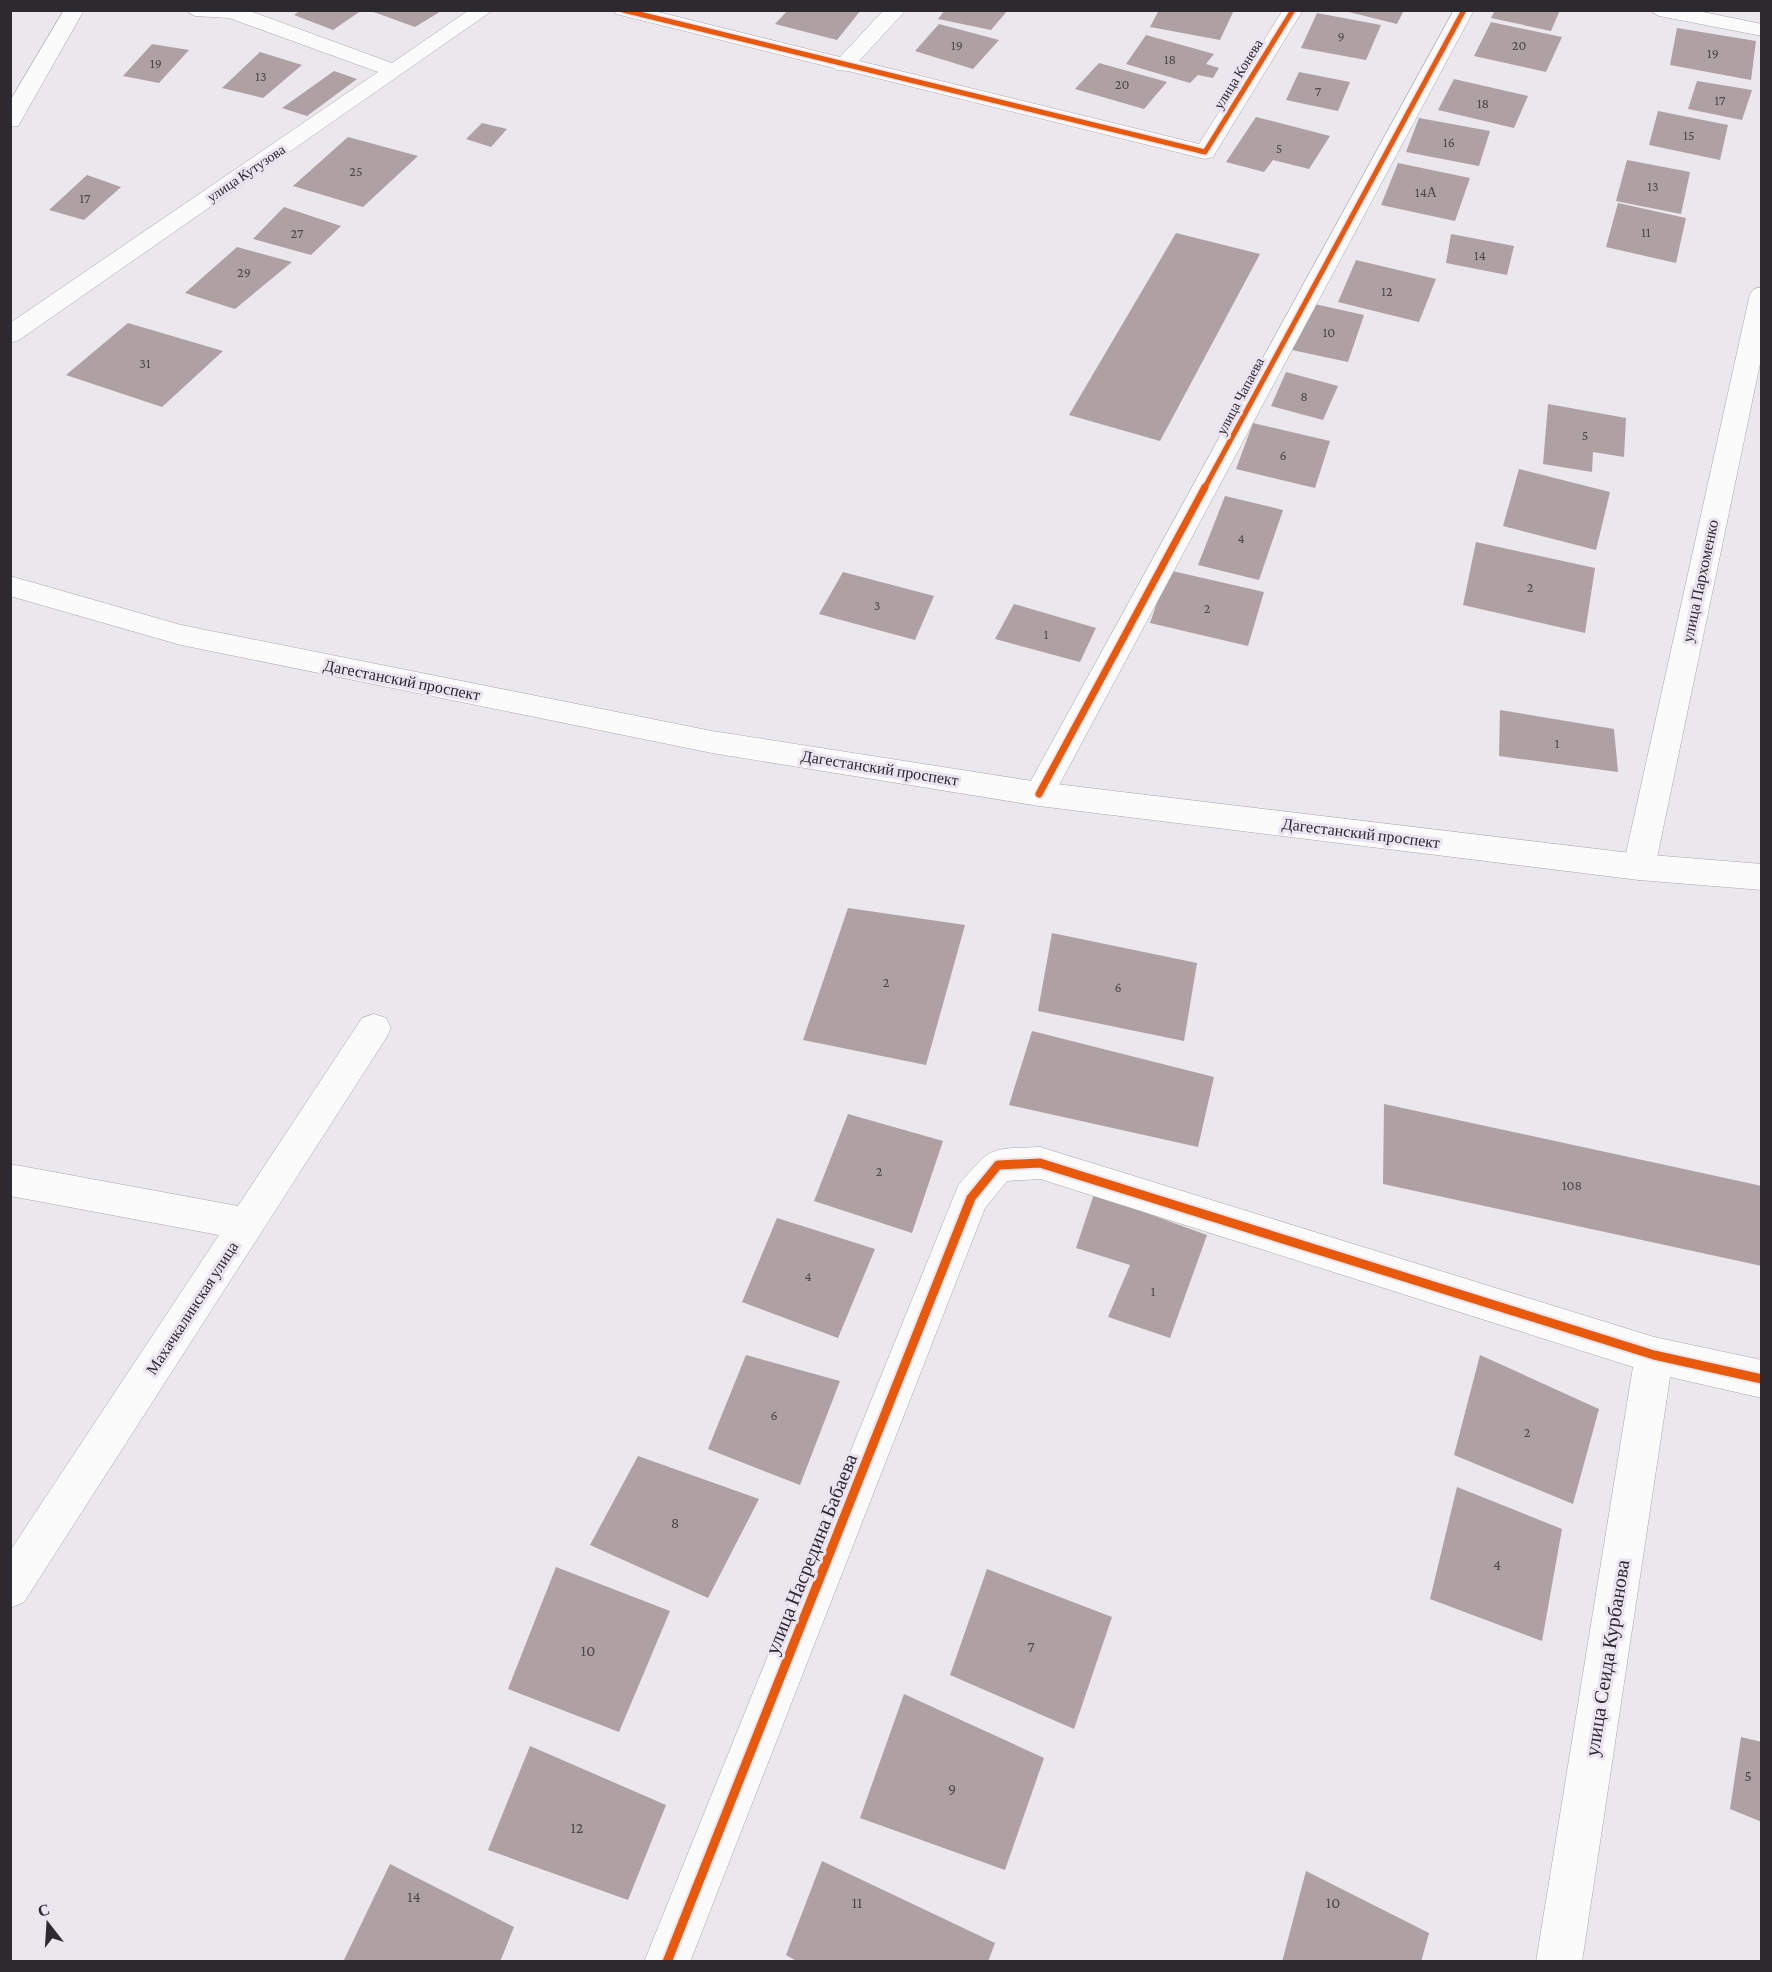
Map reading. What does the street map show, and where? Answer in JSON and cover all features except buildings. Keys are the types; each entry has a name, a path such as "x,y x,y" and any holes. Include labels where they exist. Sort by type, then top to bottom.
{"main road":[{"path":"10,121 74,10"},
{"path":"195,10 232,12 394,71"},
{"name":"улица Кутузова","path":"10,335 483,10"},
{"path":"623,10 843,66 896,10"},
{"name":"улица Конева","path":"843,66 1205,152 1293,10"},
{"name":"улица Чапаева","path":"1039,794 1464,10"},
{"path":"1659,10 1761,30"},
{"name":"улица Пархоменко","path":"1639,867 1761,294"},
{"name":"Дагестанский проспект","path":"10,586 181,635 712,742 1039,794 1639,867 1761,877"},
{"name":"Махачкалинская улица","path":"10,1588 374,1028"},
{"name":"улица Насредина Бабаева","path":"667,1962 971,1198 998,1165 1040,1163 1654,1355"},
{"path":"10,1180 247,1224"},
{"path":"1654,1355 1761,1379"},
{"name":"улица Сеида Курбанова","path":"1559,1962 1654,1355"}],"cycle path":[{"path":"623,10 1205,152 1293,10"},
{"path":"1039,794 1464,10"},
{"path":"667,1962 971,1198 998,1165 1040,1163 1654,1355 1762,1379"}]}
